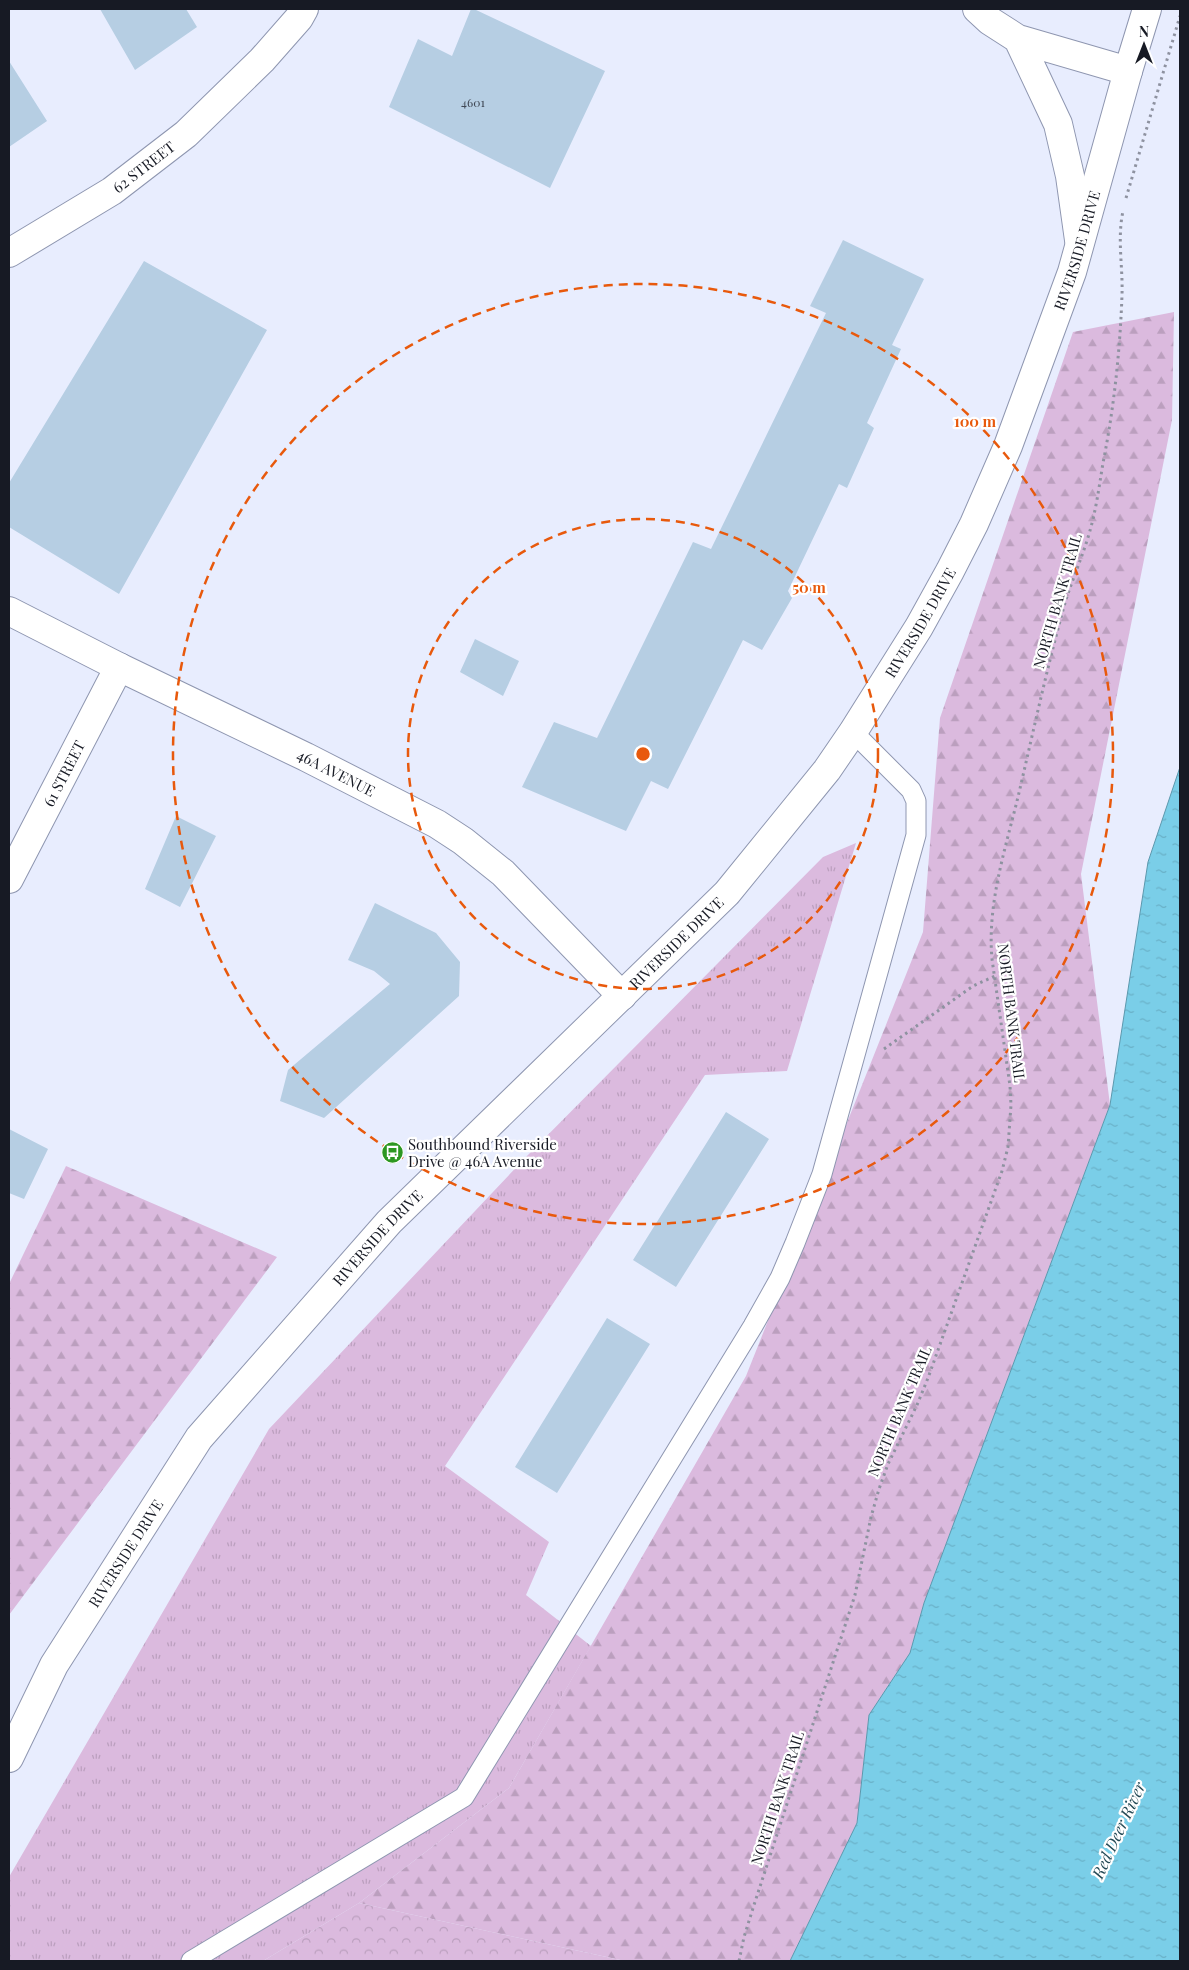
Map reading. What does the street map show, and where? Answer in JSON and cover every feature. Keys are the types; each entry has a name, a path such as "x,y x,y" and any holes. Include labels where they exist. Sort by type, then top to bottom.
{"main road":[{"name":"62 STREET","path":"9,252 112,191 186,134 262,60 299,18 304,9"},
{"path":"977,9 990,21 1018,39 1128,71"},
{"name":"RIVERSIDE DRIVE","path":"9,1758 54,1665 199,1438 389,1222 727,893 827,770 853,732 919,627 950,571 974,524 1008,446 1072,272 1079,240 1147,9"},
{"path":"1018,39 1058,124 1070,176 1079,240"},
{"name":"46A AVENUE","path":"9,611 437,824 463,841 522,890 622,996"},
{"name":"61 STREET","path":"9,879 119,667"}],"lane":[{"path":"191,1961 464,1797 753,1326 780,1278 822,1174 916,835 916,801 911,790 853,732"}],"path":[{"path":"1126,200 1180,16"},
{"name":"NORTH BANK TRAIL","path":"739,1961 754,1905 855,1595 871,1517 879,1489 891,1456 917,1405 928,1378 1006,1155 1011,1124 1010,1086 991,945 993,912 998,881 1065,602 1090,532 1114,405 1122,294 1120,224 1123,209"},
{"path":"850,1072 973,986 995,976"}],"green space":[{"path":"1174,312 1172,420 1081,874 1110,1105 924,1603 910,1653 869,1715 857,1823 790,1961 625,1961 359,1903 509,1788 746,1376 923,932 940,718 1073,332"},
{"path":"856,843 787,1071 705,1075 445,1466 549,1542 526,1595 591,1646 509,1788 359,1903 263,1961 9,1961 9,1877 269,1429 525,1158 823,857"},
{"path":"66,1166 277,1257 9,1615 9,1284"},
{"path":"359,1903 625,1961 263,1961"}],"water":[{"name":"Red Deer River","path":"1180,767 1180,1961 790,1961 857,1823 869,1715 910,1653 924,1603 1110,1105 1148,862"}],"building":[{"path":"100,9 186,9 197,27 135,70"},
{"path":"471,9 605,71 550,188 389,107 418,39 452,56"},
{"path":"9,61 47,121 9,147"},
{"path":"843,240 924,279 892,345 901,349 867,423 874,428 847,488 839,484 788,591 792,598 762,650 743,640 668,789 651,781 626,831 522,787 554,722 597,738 693,542 711,549 826,313 810,306"},
{"path":"144,261 267,330 119,594 9,527 9,483"},
{"path":"475,639 519,661 503,696 460,672"},
{"path":"176,816 216,836 180,907 145,889"},
{"path":"375,903 436,933 460,962 459,996 324,1118 280,1101 288,1070 390,984 374,971 348,960"},
{"path":"726,1112 769,1139 676,1287 633,1260"},
{"path":"9,1129 48,1149 24,1199 9,1193"},
{"path":"607,1318 650,1344 557,1493 515,1467"}],"place":[{"name":"Southbound Riverside Drive @ 46A Avenue","path":"392,1153"}]}
